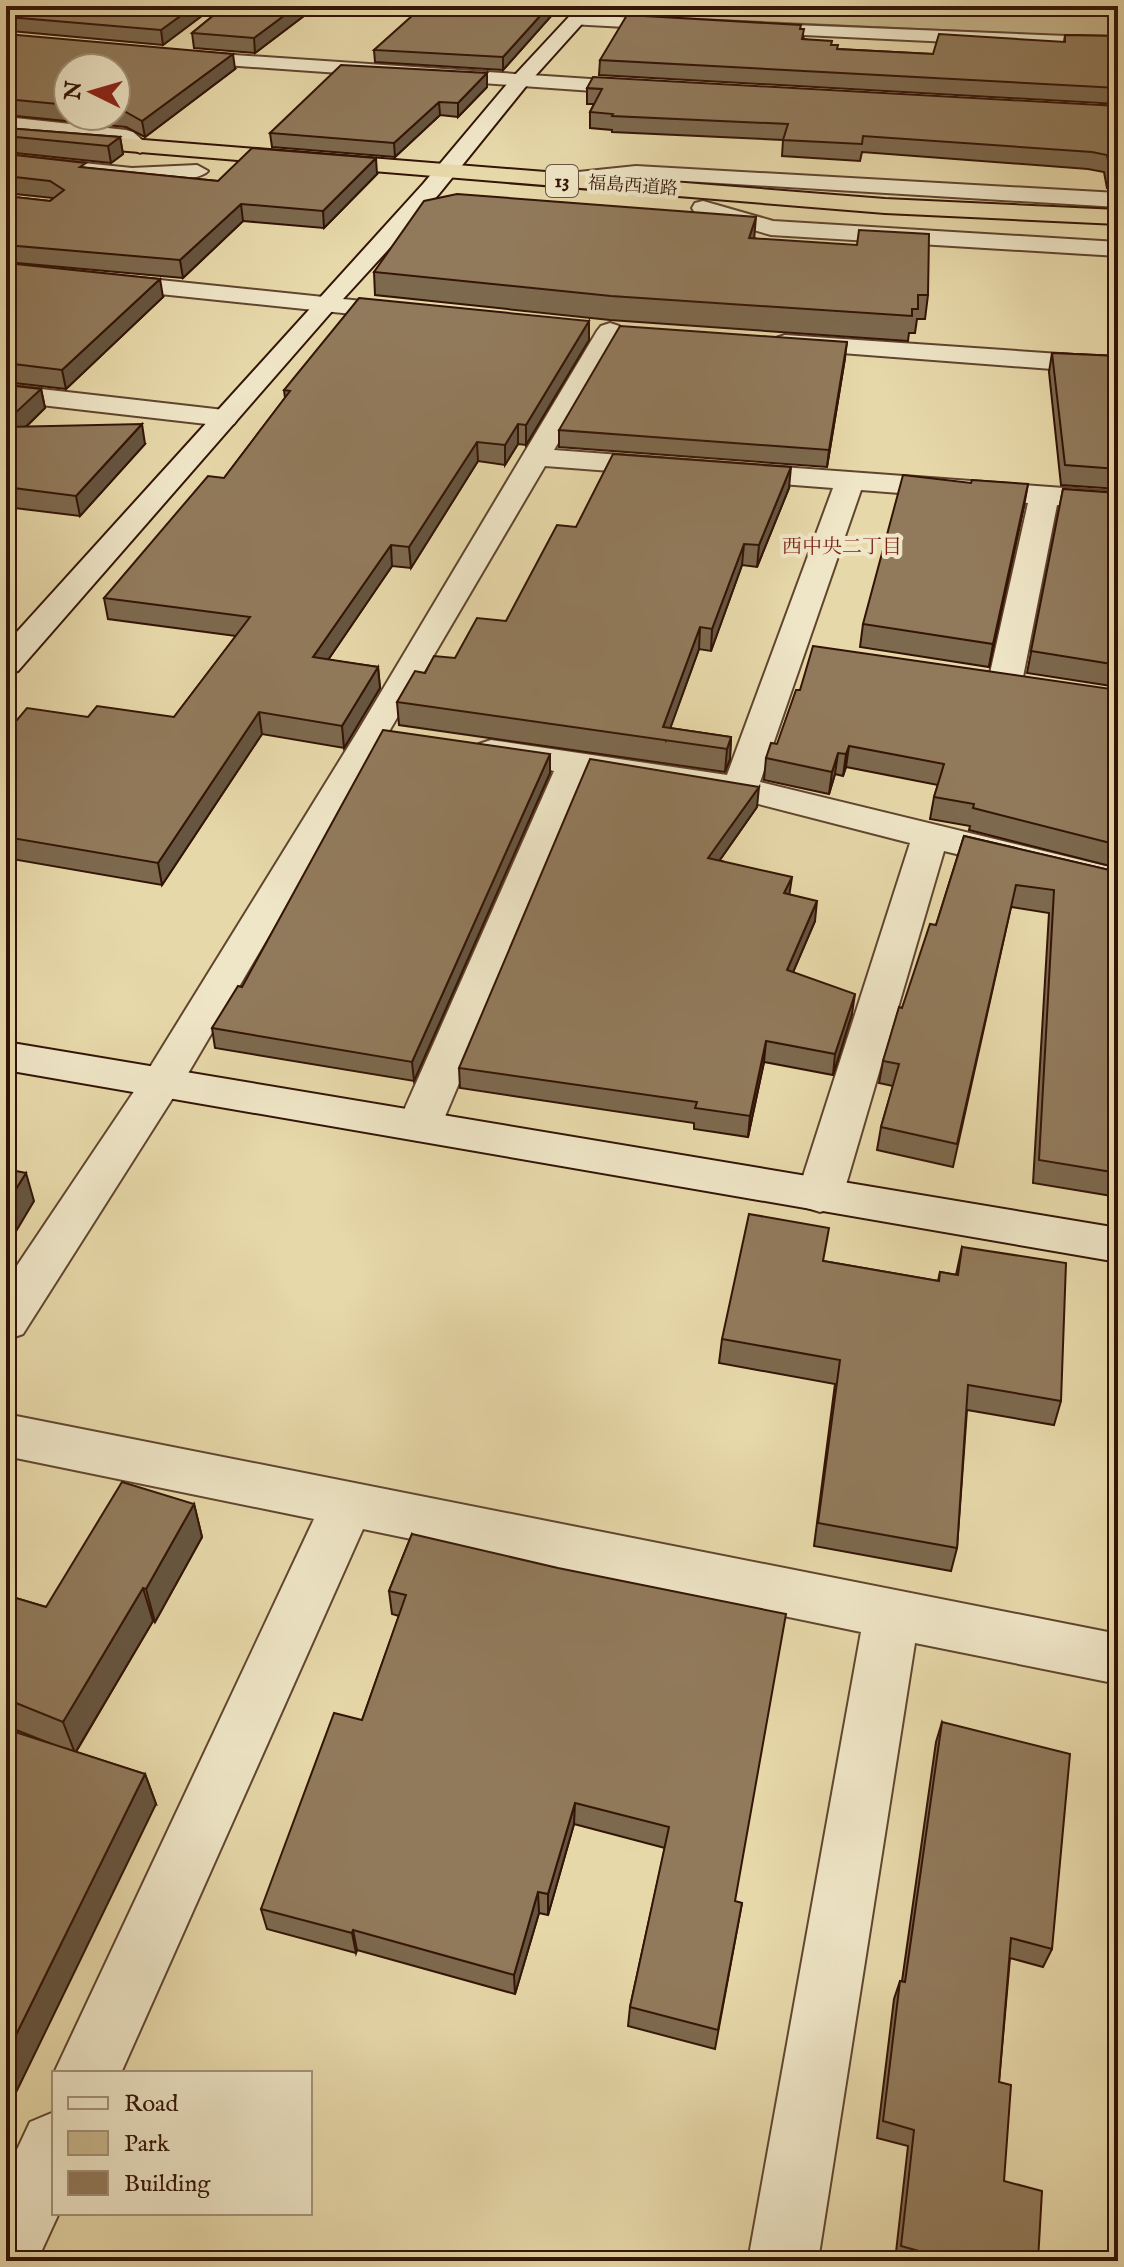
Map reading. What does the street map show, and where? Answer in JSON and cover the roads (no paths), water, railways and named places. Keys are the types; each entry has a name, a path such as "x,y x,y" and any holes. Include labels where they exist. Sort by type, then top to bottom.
{"highway":[{"name":"福島西道路","path":"6,135 703,208 1118,234"},
{"name":"福島西道路","path":"9,161 437,181 559,181 885,206 1118,217"}],"street":[{"path":"6,26 40,6"},
{"path":"6,664 437,181 520,81 582,13 693,25"},
{"path":"724,27 922,42 1118,44"},
{"path":"187,39 162,56 664,89"},
{"path":"352,70 372,52"},
{"path":"6,123 126,136 140,147"},
{"path":"559,181 636,172 1118,200"},
{"path":"703,208 771,228 1118,249"},
{"path":"6,271 435,315"},
{"path":"6,1321 388,737 534,457 563,414 610,330"},
{"path":"753,341 1118,366"},
{"path":"6,393 224,418"},
{"path":"534,457 1118,501"},
{"path":"740,788 805,651 850,481"},
{"path":"1004,682 1044,496"},
{"path":"466,748 740,788 1118,881"},
{"path":"419,1126 575,764"},
{"path":"820,1195 930,837"},
{"path":"6,1056 1118,1245"},
{"path":"6,1435 1118,1659"},
{"path":"88,2071 348,1504"},
{"path":"783,2261 892,1614"},
{"path":"6,2250 52,2150"}],"district":[{"name":"西中央二丁目","path":"842,547"}]}
